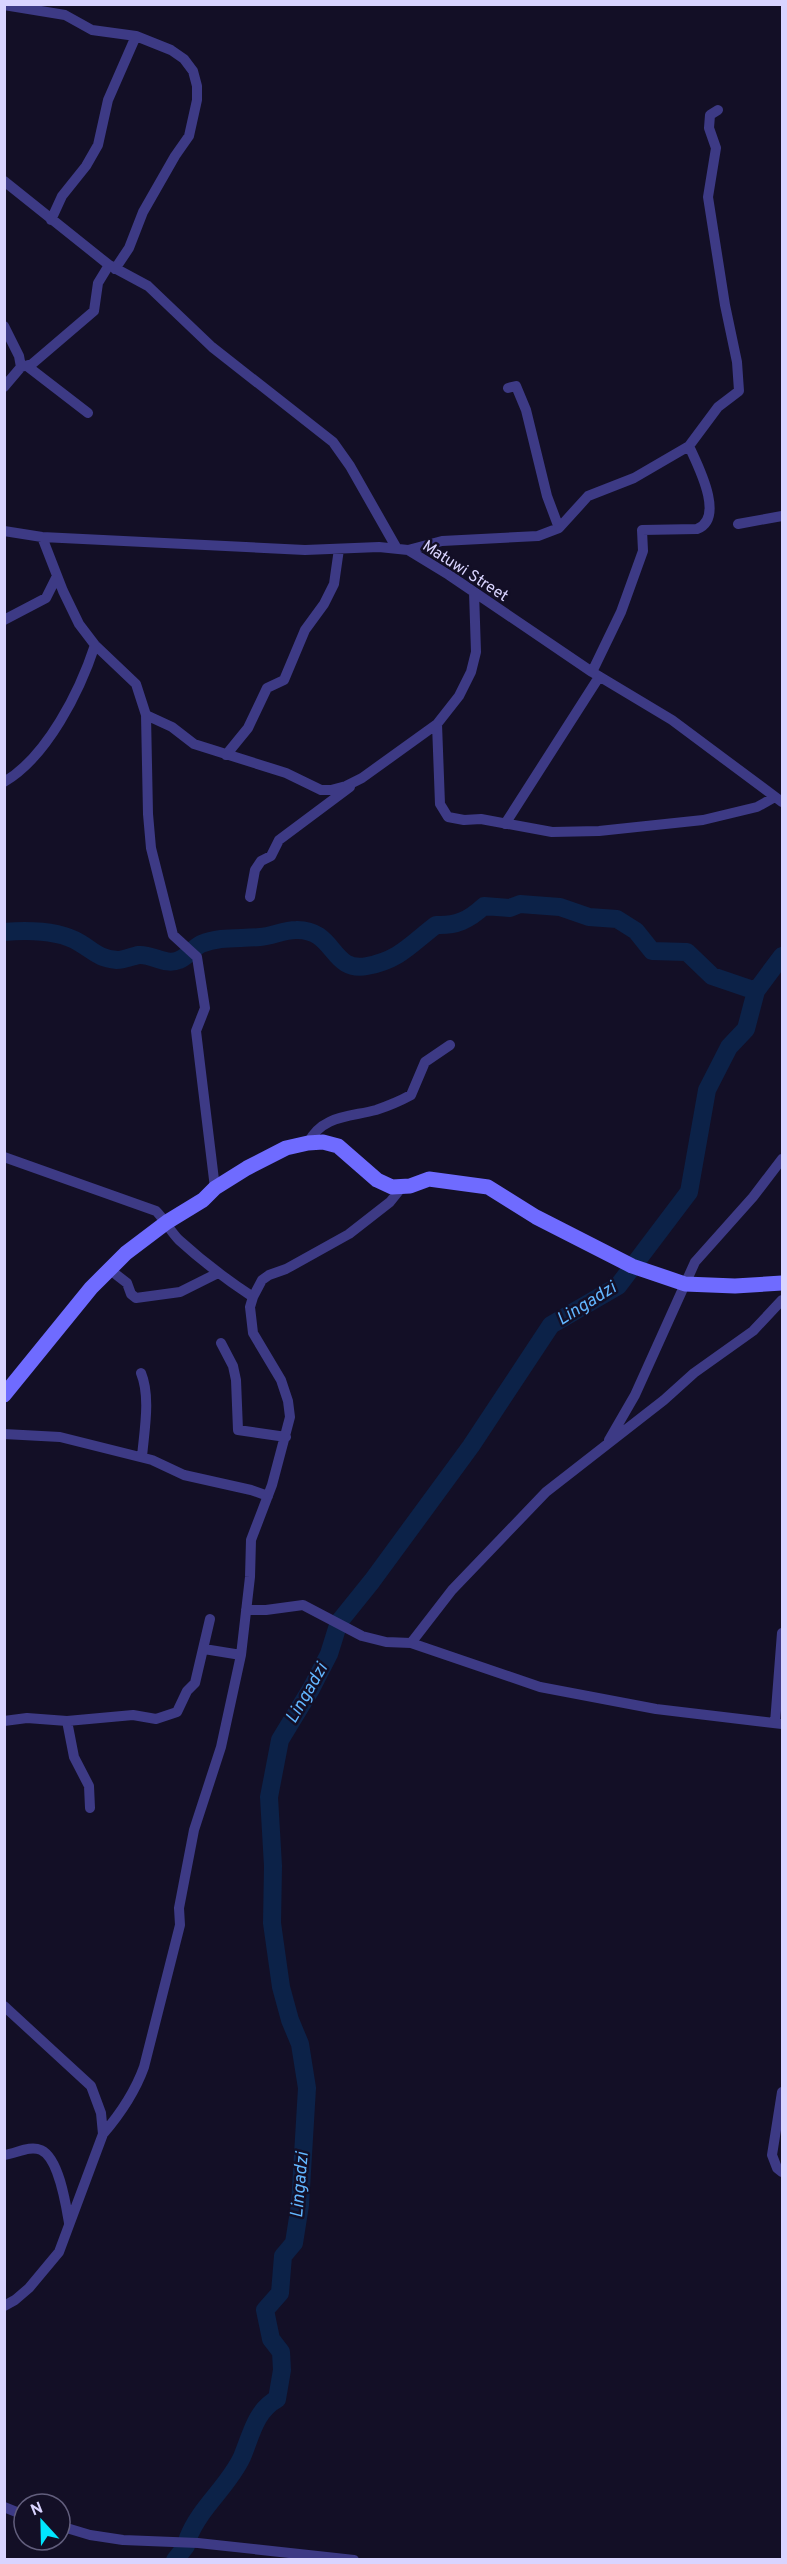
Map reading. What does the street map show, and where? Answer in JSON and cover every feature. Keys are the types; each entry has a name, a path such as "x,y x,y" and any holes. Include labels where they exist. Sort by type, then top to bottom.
{"street":[{"path":"4,5 65,15 92,30 136,36 171,50 184,58 193,71 197,100 189,136 143,212 129,248 98,283 94,311 24,367 4,387"},
{"path":"51,220 62,196 86,166 98,145 108,100 136,36"},
{"path":"408,550 442,541 538,536 560,528 588,496 634,478 689,446 718,407 739,391 737,362 725,305 708,197 716,148 709,128 710,115 718,110"},
{"path":"4,181 112,267 136,277 148,286 212,347 333,442 350,466 396,547"},
{"path":"4,326 24,367 88,413"},
{"path":"508,388 516,386 526,410 547,496 560,528"},
{"path":"505,824 596,675 643,551 642,530 697,529 709,518 710,504 705,483 689,446"},
{"path":"738,524 783,516"},
{"name":"Matuwi Street","path":"4,531 42,537 305,550 396,547 408,550 596,675 672,720 779,800"},
{"path":"42,537 72,610 95,645 136,684 146,715 148,830 151,848 173,935 197,957 205,1008 196,1031 200,1080 215,1188"},
{"path":"226,755 248,728 267,688 281,682 288,674 305,630 324,604 334,584 339,549"},
{"path":"4,620 46,598 57,576"},
{"path":"250,897 255,870 261,861 271,856 279,840 437,724 459,696 474,664 476,652 474,592"},
{"path":"4,782 28,765 39,753 80,686 95,645"},
{"path":"146,715 172,727 188,742 286,774 321,790 346,786 362,778"},
{"path":"437,724 441,771 439,795 443,812 455,819 481,819 552,832 599,831 703,820 779,800"},
{"path":"308,1143 319,1126 328,1121 385,1107 411,1095 425,1062 450,1045"},
{"path":"4,1395 109,1269 167,1222 190,1209 215,1188 280,1151 308,1143 323,1142 338,1146 376,1180 392,1187 438,1179 488,1187 536,1217 632,1266 685,1284 735,1286 783,1283"},
{"path":"4,1157 156,1211 167,1222 178,1239 218,1273 253,1297"},
{"path":"607,1444 635,1395 695,1262 783,1159"},
{"path":"4,2306 28,2288 59,2252 103,2134 138,2084 180,1925 179,1908 194,1830 221,1747 241,1655 251,1540 268,1496 290,1417 288,1401 281,1380 253,1333 250,1307 253,1297 262,1280 349,1234 390,1202 402,1187"},
{"path":"109,1269 126,1283 130,1294 136,1298 180,1292 218,1273"},
{"path":"411,1643 452,1590 546,1492 664,1400 694,1372 753,1331 783,1300"},
{"path":"221,1343 233,1366 236,1380 238,1430 286,1437"},
{"path":"141,1373 144,1384 145,1418 142,1457"},
{"path":"4,1434 60,1437 142,1457 163,1464 184,1475 268,1496"},
{"path":"246,1610 303,1605 362,1636 386,1642 411,1643 540,1687 656,1709 779,1723 783,1633"},
{"path":"4,1721 27,1718 67,1721 133,1715 156,1719 177,1712 187,1691 195,1683 210,1619"},
{"path":"204,1649 241,1655"},
{"path":"67,1721 74,1757 89,1786 90,1808"},
{"path":"4,2006 91,2086 101,2113 103,2134"},
{"path":"783,2092 772,2155 777,2168 783,2172"},
{"path":"4,2155 25,2149 41,2150 52,2160 58,2174 70,2226"},
{"path":"72,2530 123,2540 198,2543 281,2556 354,2559"}],"waterway":[{"path":"4,932 53,933 72,939 101,956 111,959 120,960 144,955 169,962 182,959 208,941 264,936 296,930 319,936 346,963 367,966 397,955 436,925 462,921 484,906 510,908 520,904 560,907 589,917 617,919 636,931 652,951 687,952 712,976 756,991"},
{"name":"Lingadzi","path":"188,2538 200,2516 236,2468 259,2417 277,2399 282,2370 281,2352 271,2339 265,2310 280,2293 283,2256 294,2243 300,2205 307,2088 300,2044 290,2020 281,1987 272,1923 273,1866 269,1797 280,1740 329,1654 339,1622 372,1581 471,1446 551,1325 618,1286 689,1192 707,1090 729,1047 746,1029 756,991 782,956"},
{"path":"175,2560 186,2546"}]}
